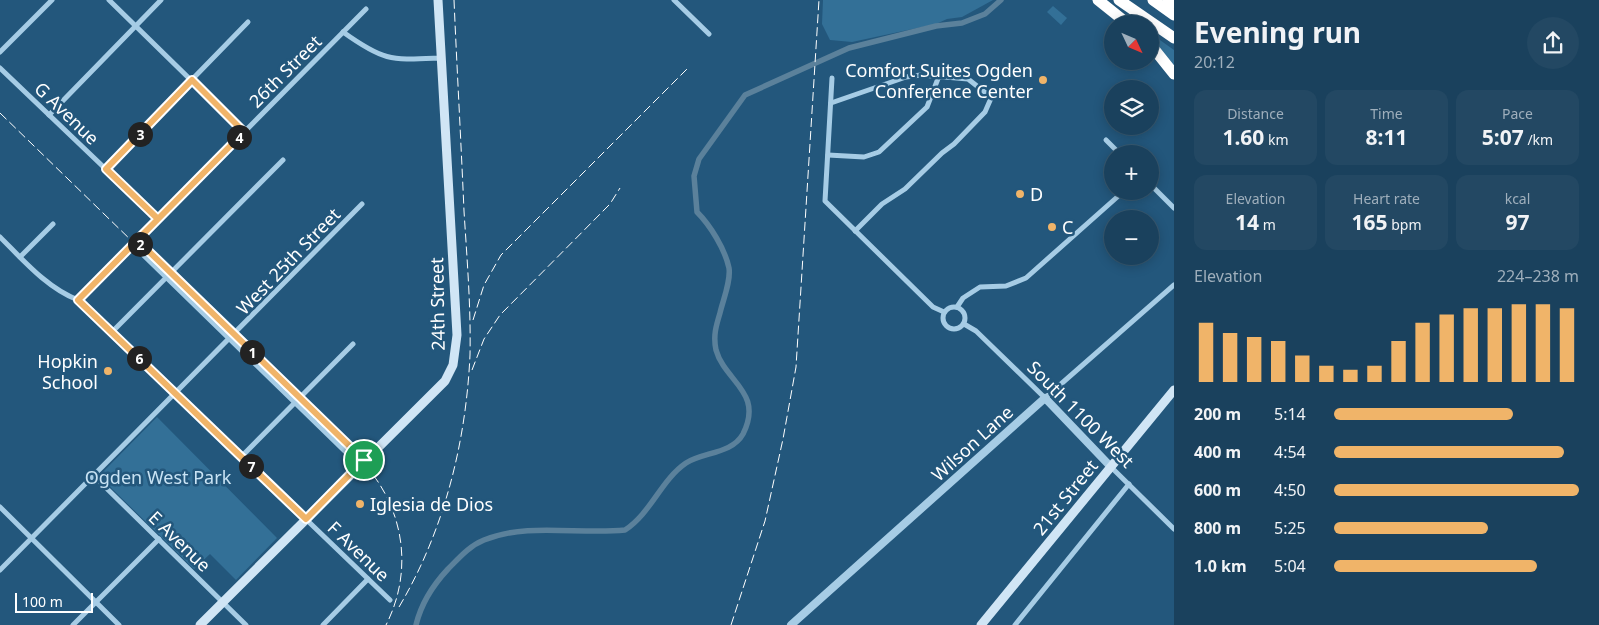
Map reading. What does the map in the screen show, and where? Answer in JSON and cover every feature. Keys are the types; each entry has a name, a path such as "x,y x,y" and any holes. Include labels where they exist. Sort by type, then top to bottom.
{"highway":[{"path":"1098,0 1117,15"},
{"path":"1119,0 1174,38"},
{"path":"1152,0 1174,15"},
{"path":"1168,0 1174,3"},
{"path":"1159,55 1174,74"}],"main road":[{"name":"24th Street","path":"200,625 445,380 456,352 457,318 438,0"},
{"name":"21st Street","path":"981,625 1174,390"}],"street":[{"path":"0,52 52,0"},
{"path":"109,0 244,132"},
{"path":"49,115 161,0"},
{"path":"674,0 709,34"},
{"name":"26th Street","path":"78,300 366,9"},
{"path":"106,169 248,22"},
{"name":"26th Street","path":"343,32 381,56 398,60 441,58"},
{"name":"G Avenue","path":"0,68 158,219"},
{"path":"831,103 906,78 921,75 968,80 991,96"},
{"path":"828,155 864,157 879,152 927,107 939,76"},
{"path":"832,78 825,201 933,307 944,312"},
{"path":"855,231 882,204 905,189 954,144 985,112 995,89"},
{"path":"1106,140 1111,145"},
{"path":"112,332 283,160"},
{"path":"1159,193 1174,208"},
{"path":"957,307 963,298 980,287 1006,286 1026,278 1114,200"},
{"name":"West 25th Street","path":"0,570 232,338 362,204"},
{"path":"20,257 54,224"},
{"name":"F Avenue","path":"0,237 43,278 68,296 78,300 390,600"},
{"path":"135,243 362,463"},
{"name":"Wilson Lane","path":"791,625 1174,285"},
{"path":"957,307 964,312 964,324 956,329 948,328 943,322 944,312 949,308 957,307"},
{"name":"South 1100 West","path":"964,324 976,331 1045,398 1174,529"},
{"path":"242,457 353,344"},
{"name":"E Avenue","path":"94,476 246,625"},
{"path":"1014,625 1028,605 1129,484"},
{"path":"0,507 120,625"},
{"path":"73,625 159,539"},
{"path":"323,625 368,579"}],"green space":[{"path":"823,0 993,0 962,17 852,42 830,40 822,24"},
{"path":"1053,6 1067,18 1061,25 1047,12"},
{"path":"1159,39 1174,50 1174,68 1159,50"},
{"name":"Ogden West Park","path":"157,417 277,538 236,580 210,554 194,569 99,476"}],"waterway":[{"path":"416,625 425,602 438,581 460,557 484,540 501,535 536,530 625,530 642,515 677,470 693,459 725,449 738,441 743,434 748,420 749,408 746,397 721,361 715,345 715,331 728,285 729,268 716,238 697,212 694,176 699,159 745,95 849,48 936,26 962,23 985,14 1001,0"}],"railway":[{"path":"399,607 429,548 450,486 464,421 468,388 470,355 469,301 454,0"},
{"path":"731,625 765,521 796,367 819,0"},
{"path":"473,320 484,285 501,255 688,68"},
{"path":"0,113 374,476 385,493 393,511 401,549 402,568 399,587 386,625"},
{"path":"472,370 484,339 500,315 610,204 620,188"}],"place":[{"name":"Comfort Suites Ogden Conference Center","path":"1043,80"},
{"name":"D","path":"1020,194"},
{"name":"C","path":"1052,227"},
{"name":"Hopkin School","path":"108,371"},
{"name":"Iglesia de Dios","path":"360,504"}],"route":[{"path":"364,460 137,240 158,219 106,169 192,80 244,132 158,219 137,240 78,300 306,519 364,460"}]}
